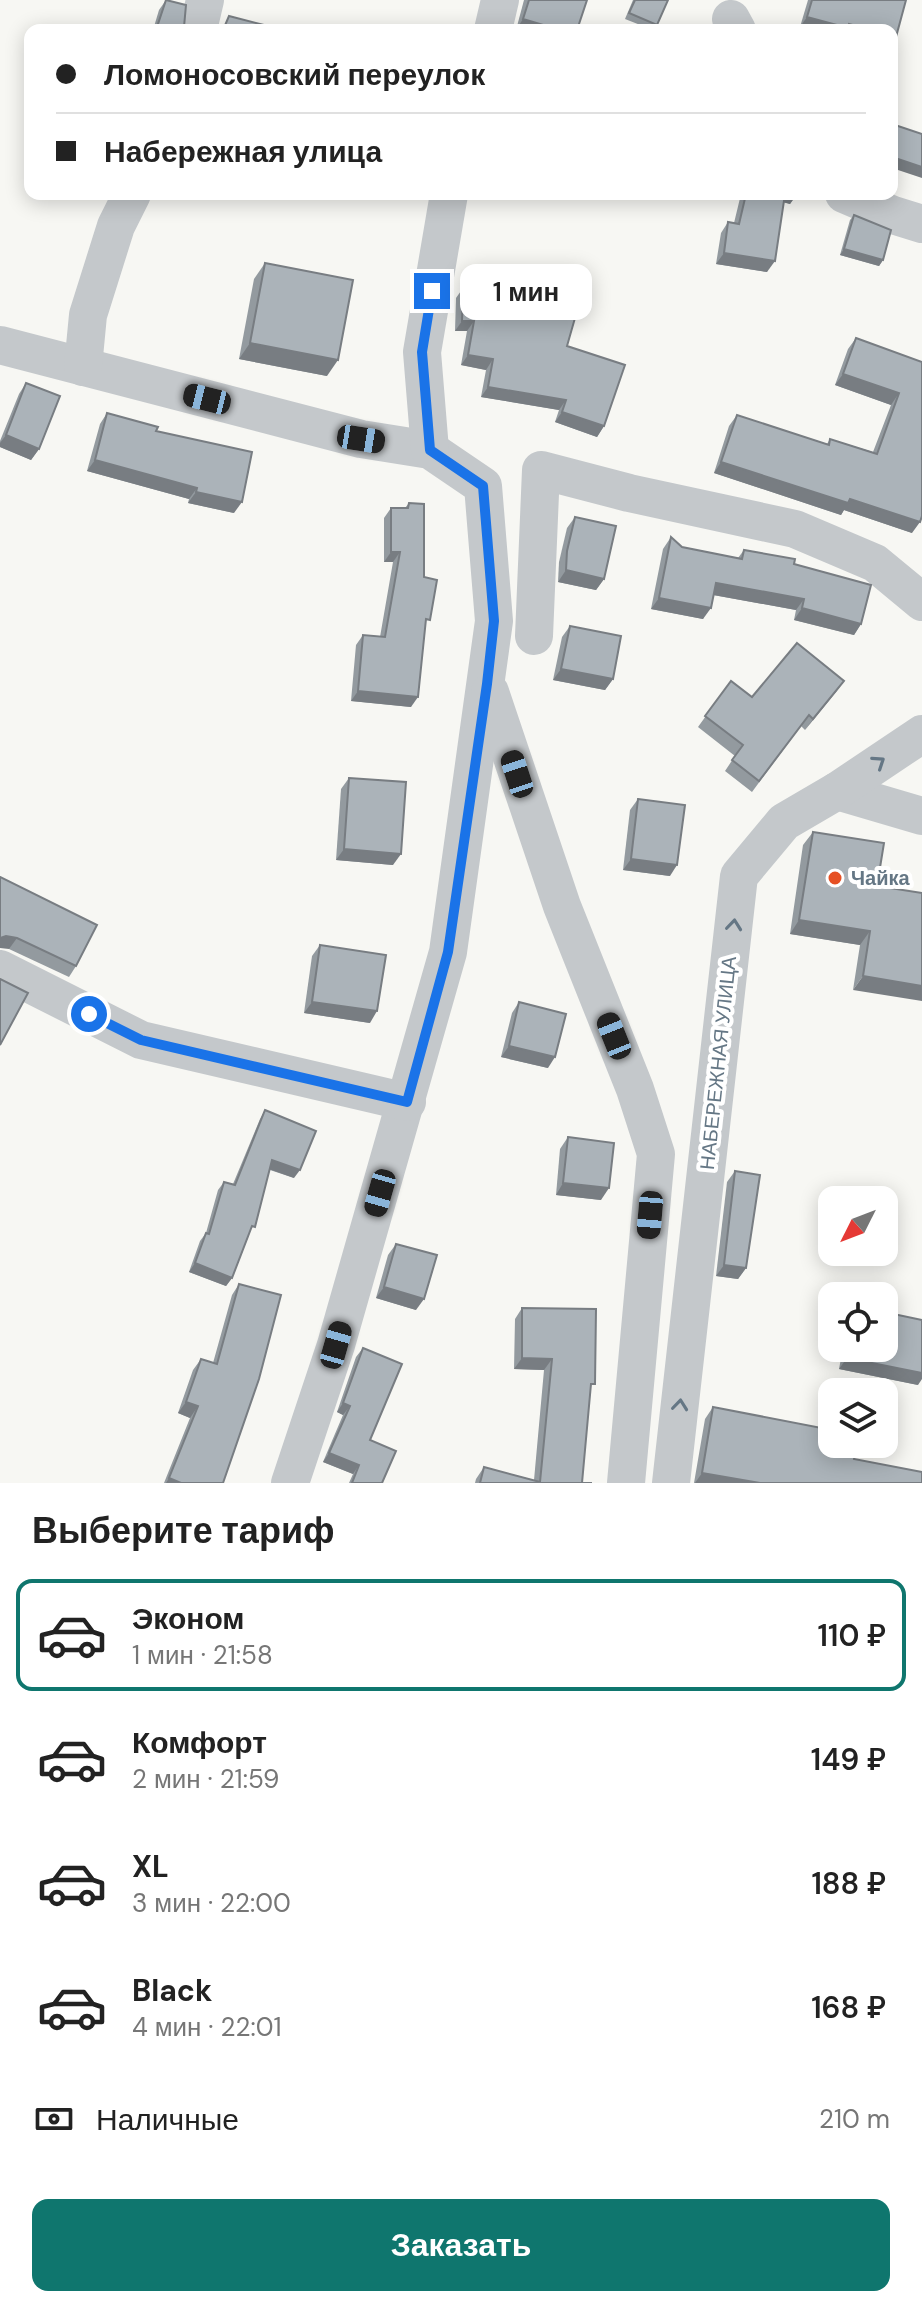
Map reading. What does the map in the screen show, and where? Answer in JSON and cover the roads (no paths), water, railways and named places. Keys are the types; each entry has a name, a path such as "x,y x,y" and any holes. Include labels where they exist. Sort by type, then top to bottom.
{"street":[{"path":"199,24 205,0"},
{"path":"494,24 500,0"},
{"path":"83,367 88,315 116,226 129,200"},
{"path":"430,450 422,352 448,200"},
{"path":"858,200 922,224"},
{"path":"0,345 361,439 430,450 483,486 494,621 448,952 336,1345 290,1483"},
{"path":"534,636 541,470 629,493 795,529 875,563 922,602"},
{"path":"487,684 562,906 635,1089 656,1154 626,1483"},
{"name":"НАБЕРЕЖНАЯ УЛИЦА","path":"671,1483 739,876 784,822 922,734"},
{"path":"837,791 922,816"},
{"path":"0,969 141,1040 407,1102"}],"place":[{"name":"Чайка","path":"835,878"}]}
